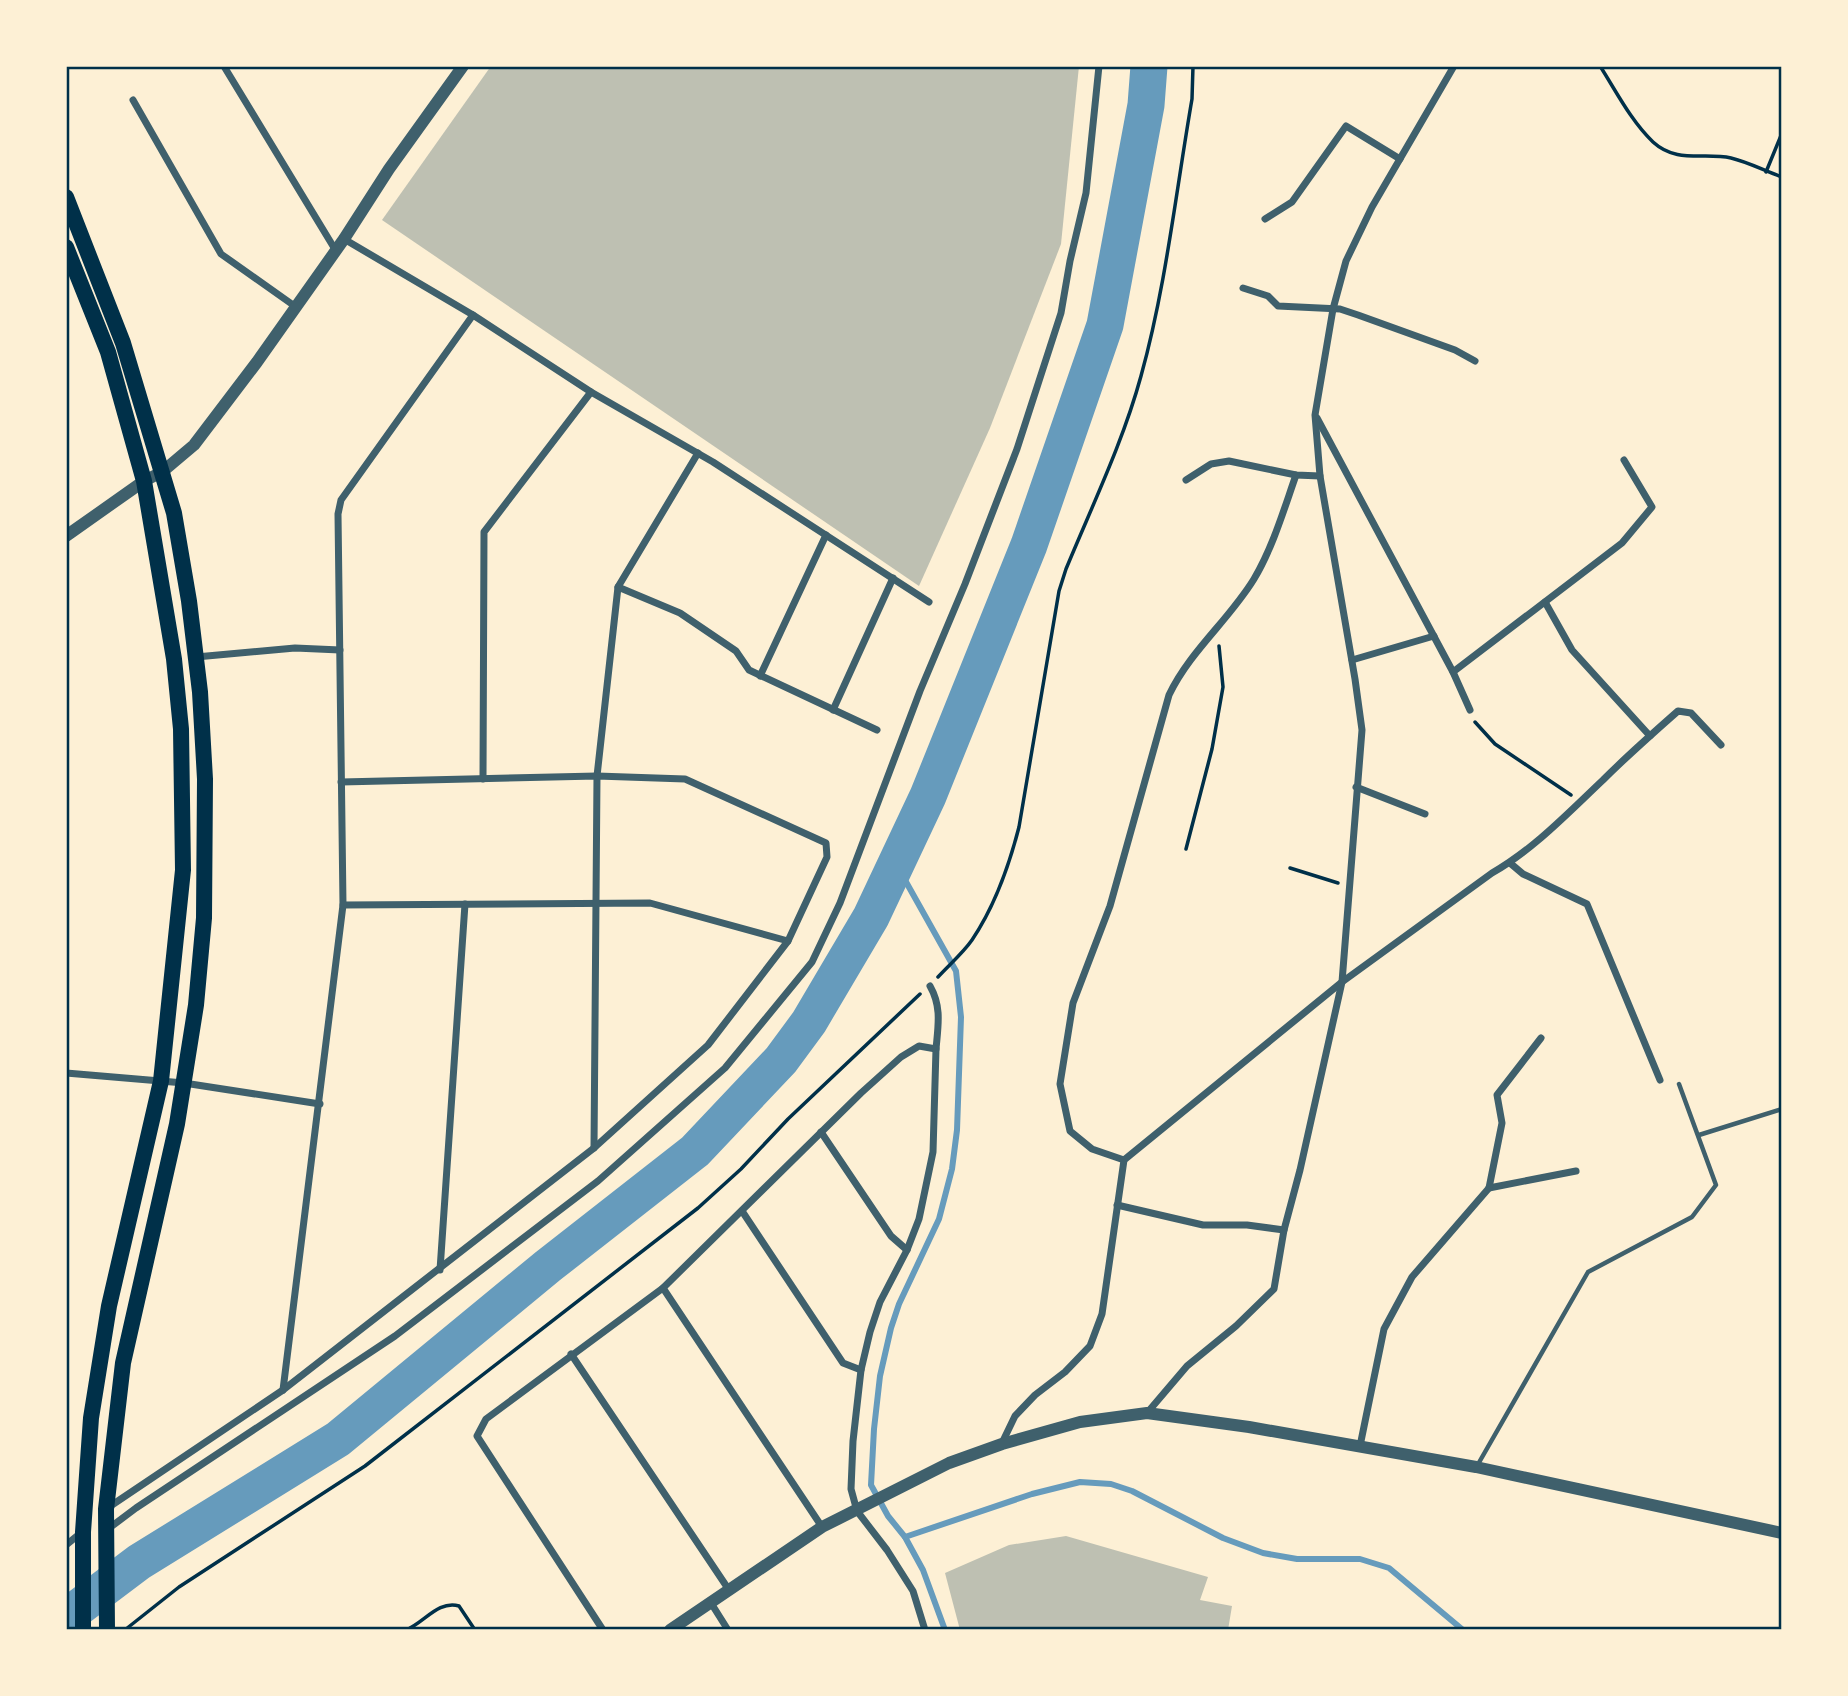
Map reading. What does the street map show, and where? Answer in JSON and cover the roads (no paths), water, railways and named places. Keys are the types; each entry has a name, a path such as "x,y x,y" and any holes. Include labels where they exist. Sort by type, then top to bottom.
{"highway":[{"path":"66,197 123,343 174,513 196,657 205,768 204,918 196,1005 177,1124 123,1363 106,1508 107,1629"},
{"path":"66,247 108,352 144,481 174,659 181,729 183,870 161,1081 109,1306 90,1418 83,1532 83,1629"}],"street":[{"path":"66,536 144,481 162,472 194,445 336,251 389,169 463,66"},
{"path":"108,1529 395,1336 598,1181 725,1068 812,962 839,903 1017,449 1061,313 1086,193 1099,66"},
{"path":"1147,1413 1186,1366 1236,1326 1274,1289 1284,1230 1342,982 1362,730 1320,476 1315,415 1333,309 1346,261 1372,206 1454,66"},
{"path":"225,68 336,251"},
{"path":"133,100 221,254 296,307"},
{"path":"1265,219 1292,202 1346,126 1400,159"},
{"path":"344,239 473,315 591,392 698,453 929,602"},
{"path":"1243,288 1268,296 1278,306 1333,309 1358,314 1455,349 1475,361"},
{"path":"283,1390 343,905 338,514 341,500 473,315"},
{"path":"483,779 484,532 591,392"},
{"path":"1315,415 1471,710"},
{"path":"594,1148 597,776 618,587 698,453"},
{"path":"1453,672 1622,543 1652,508 1624,460"},
{"path":"1186,480 1211,464 1229,461 1296,475 1320,476"},
{"path":"1124,1160 1092,1149 1070,1131 1060,1084 1073,1003 1110,906 1170,695 1180,672 1255,577 1279,526 1296,475"},
{"path":"760,676 826,535"},
{"path":"833,710 892,578"},
{"path":"618,587 680,613 736,651 749,670 877,730"},
{"path":"1545,602 1572,650 1650,736"},
{"path":"1352,660 1434,636"},
{"path":"196,657 295,648 340,650"},
{"path":"1002,1444 1015,1416 1090,1346 1102,1314 1124,1160 1342,982 1492,873 1510,863 1582,802 1678,711 1692,713 1720,745"},
{"path":"106,1508 283,1390 594,1148 708,1045 788,941 827,857 826,843 685,779 597,776 341,782"},
{"path":"1356,787 1425,814"},
{"path":"1510,863 1523,874 1587,904 1660,1080"},
{"path":"343,905 650,903 788,941"},
{"path":"440,1270 466,904"},
{"path":"925,1629 913,1591 851,1489 861,1370 870,1332 880,1302 907,1250 919,1219 933,1152 939,1014 937,998 930,986"},
{"path":"1360,1446 1384,1329 1412,1277 1489,1188 1502,1123 1497,1095 1541,1038"},
{"path":"603,1629 477,1436 486,1419 663,1288 821,1132 901,1058 919,1046 936,1049"},
{"path":"66,1073 184,1083 320,1104"},
{"path":"821,1132 891,1236 907,1250"},
{"path":"1489,1188 1576,1171"},
{"path":"1117,1205 1202,1225 1247,1225 1284,1230"},
{"path":"742,1210 843,1363 861,1370"},
{"path":"663,1288 822,1527"},
{"path":"571,1354 729,1590"},
{"path":"670,1629 822,1527 949,1462 1080,1422 1147,1413 1476,1467 1782,1533"},
{"path":"66,1545 83,1532"},
{"path":"711,1603 728,1629"}],"lane":[{"path":"1476,1467 1588,1272 1692,1217 1716,1185 1679,1084"},
{"path":"1699,1135 1782,1109"}],"waterway":[{"path":"66,1617 139,1562 338,1439 548,1266 695,1151 781,1060 809,1022 871,917 928,796 1029,545 1105,325 1146,105 1149,66"},
{"path":"896,864 956,971 961,1017 957,1130 952,1169 939,1219 899,1304 891,1328 880,1376 871,1485 923,1570 945,1630"},
{"path":"905,1537 1032,1494 1080,1482 1111,1484 1132,1491 1223,1538 1263,1553 1297,1559 1360,1559 1389,1568 1463,1630"}]}
